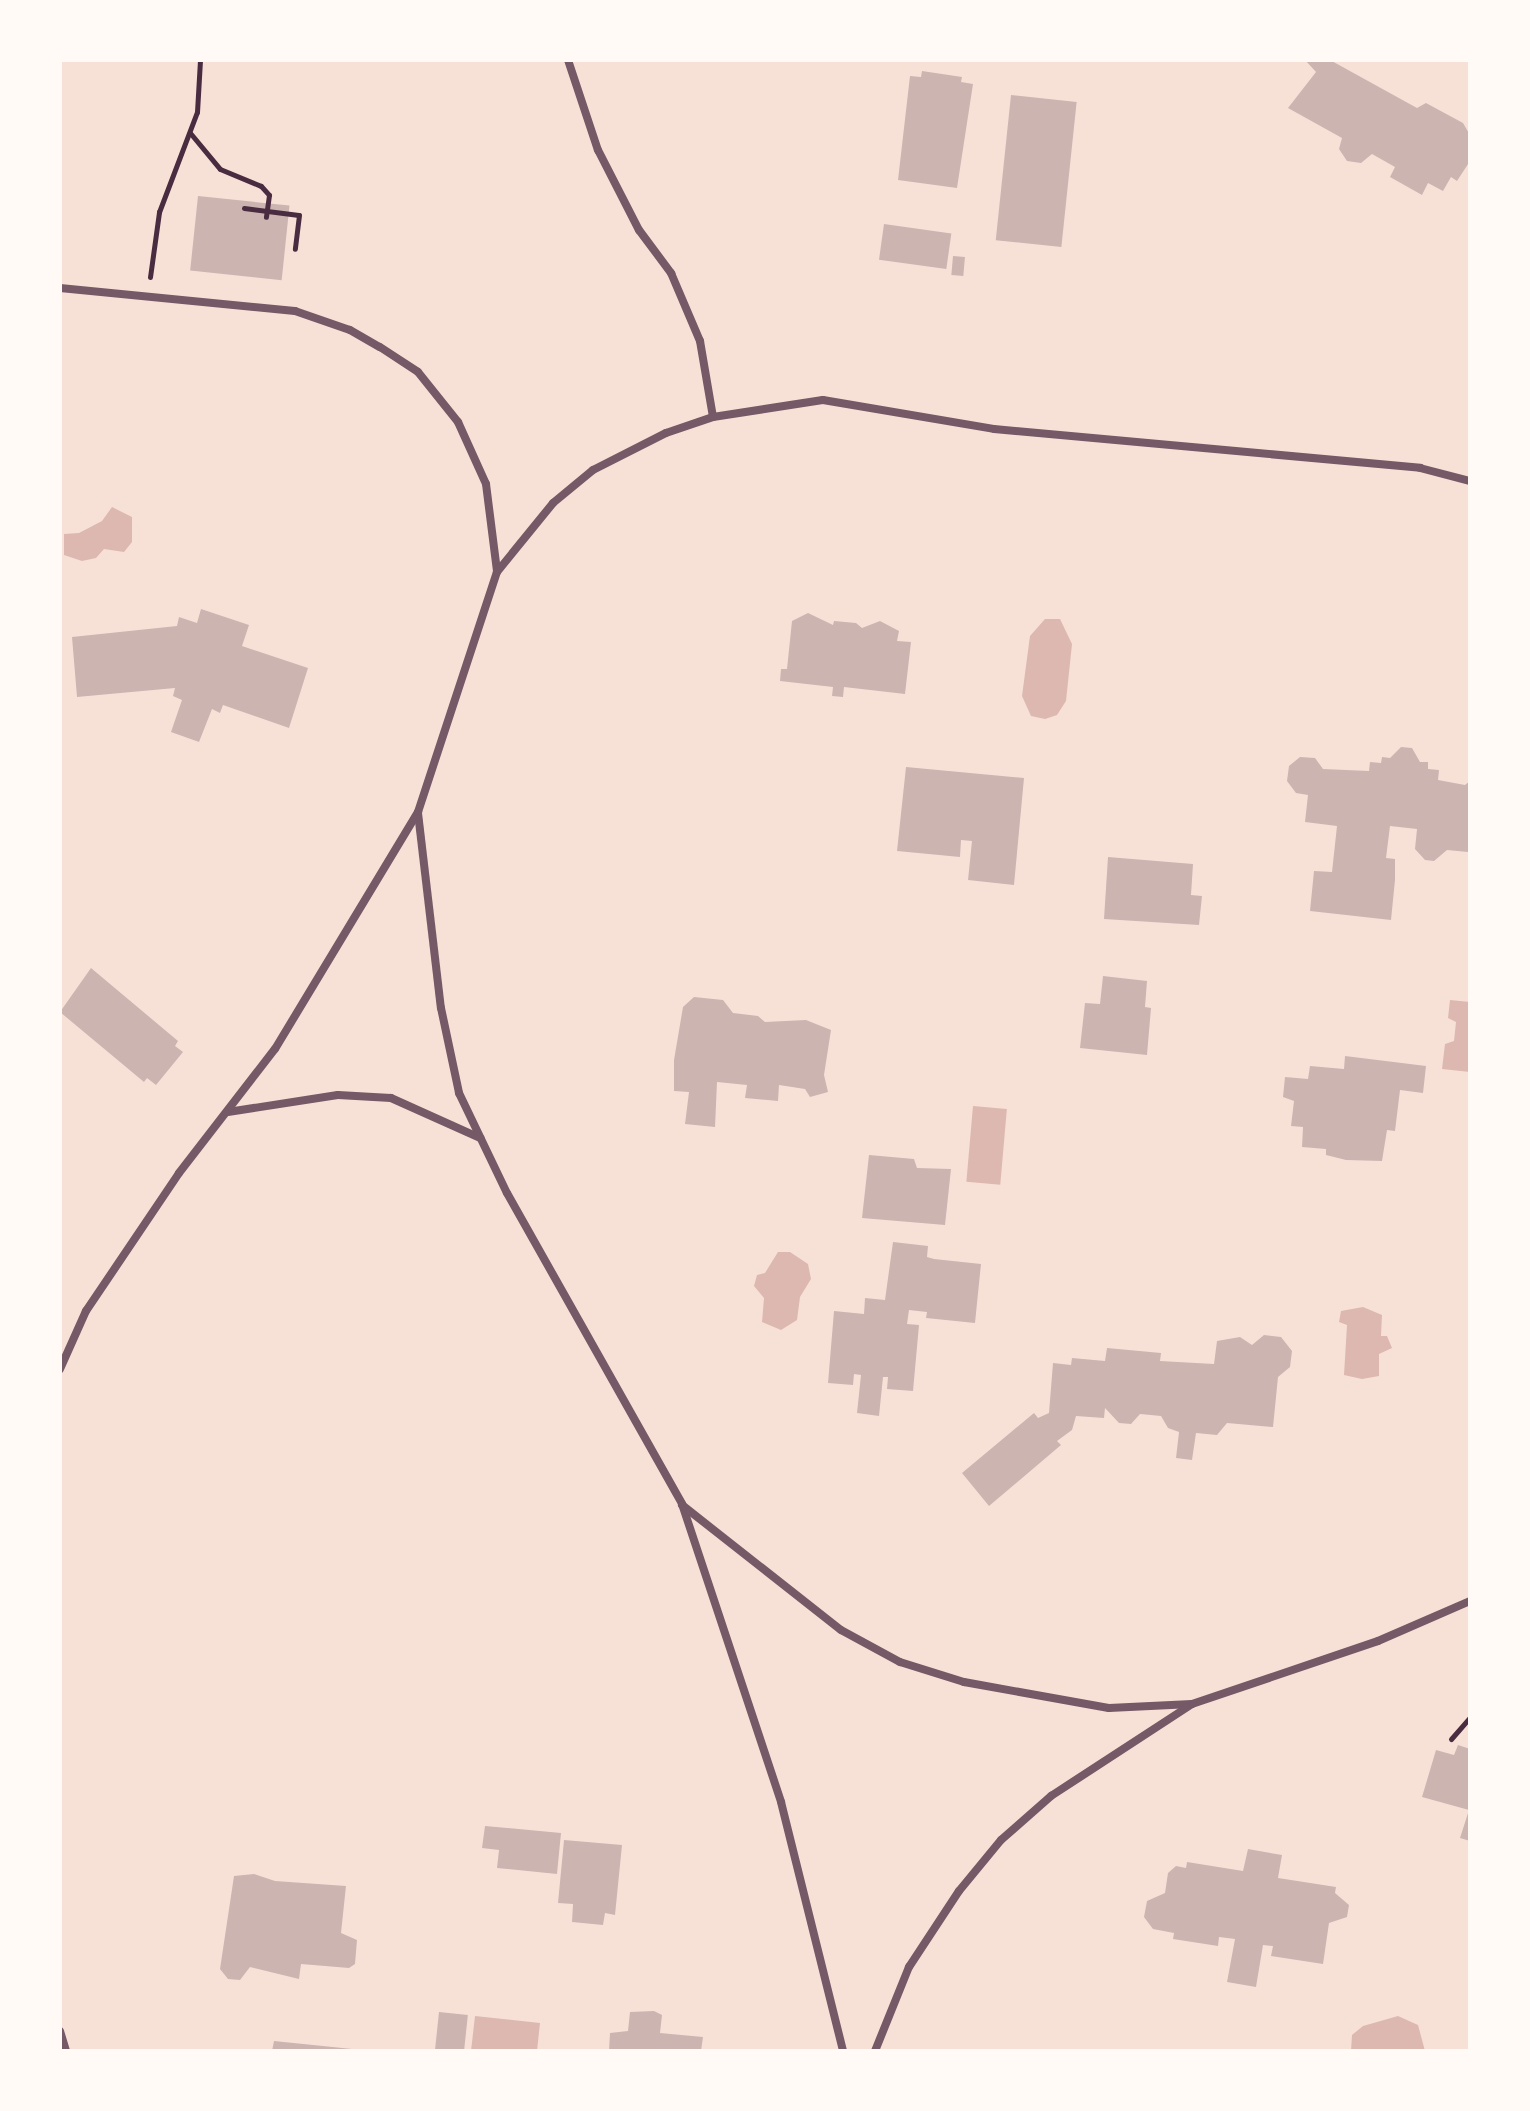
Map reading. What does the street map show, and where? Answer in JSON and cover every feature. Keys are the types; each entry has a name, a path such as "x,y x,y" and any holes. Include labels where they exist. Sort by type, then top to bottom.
{"street":[{"path":"568,60 598,150 639,230 671,273 700,341 713,417"},
{"path":"60,288 295,311 350,330 418,372 458,422 486,484 497,572"},
{"path":"60,1369 86,1311 179,1173 227,1113 313,991 418,812 497,572 553,503 593,470 666,433 713,417 823,400 994,429 1420,468 1470,481"},
{"path":"418,812 441,1008 459,1093 682,1504 781,1802 843,2051"},
{"path":"227,1113 338,1095 391,1098 481,1138"},
{"path":"682,1504 841,1630 900,1662 964,1682 1109,1708 1192,1704"},
{"path":"875,2051 909,1967 959,1891 1001,1840 1051,1796 1192,1704 1364,1646 1470,1601"},
{"path":"60,2031 66,2051"}],"path":[{"path":"149,298 156,220 191,133 200,60"},
{"path":"191,133 220,169 261,186 269,195 267,214"},
{"path":"244,208 267,214 299,215 295,249"},
{"path":"1451,1739 1470,1717"}],"shaded area":[{"path":"112,507 132,517 132,542 124,552 104,549 96,558 82,561 64,555 64,534 79,533 102,521"},
{"path":"1045,619 1060,619 1072,644 1066,701 1057,715 1045,719 1031,716 1022,696 1030,636"},
{"path":"1450,1000 1470,1002 1470,1072 1442,1069 1445,1044 1454,1041 1456,1022 1448,1018"},
{"path":"973,1106 1007,1109 1000,1185 966,1182"},
{"path":"778,1252 790,1252 808,1264 811,1279 800,1297 797,1320 781,1330 762,1322 764,1298 754,1286 757,1275 765,1273"},
{"path":"1363,1307 1382,1315 1381,1336 1387,1336 1392,1348 1379,1354 1379,1376 1362,1379 1344,1375 1347,1325 1339,1322 1341,1311"},
{"path":"475,2016 540,2023 537,2051 471,2051"},
{"path":"1398,2016 1418,2025 1425,2051 1351,2051 1352,2035 1363,2026"}],"building":[{"path":"1305,60 1330,60 1417,108 1426,103 1463,123 1470,135 1470,161 1457,181 1451,177 1443,191 1428,183 1422,195 1390,177 1395,167 1372,154 1361,163 1347,161 1339,149 1342,138 1288,108 1316,72"},
{"path":"922,71 962,77 961,82 973,84 957,188 898,180 910,76 921,77"},
{"path":"1011,95 1077,102 1061,247 996,240"},
{"path":"198,196 289,206 282,280 190,271"},
{"path":"884,224 951,233 946,269 879,260"},
{"path":"953,256 965,257 963,276 951,275"},
{"path":"201,609 249,625 242,646 308,668 289,728 223,705 220,713 212,709 199,742 171,732 182,700 173,696 175,688 77,697 72,637 177,626 179,617 197,623"},
{"path":"808,613 833,625 834,621 856,623 862,628 880,621 899,631 897,641 911,642 905,694 844,687 843,697 832,696 833,687 780,681 781,669 787,669 792,621"},
{"path":"1401,747 1412,748 1420,762 1428,762 1428,769 1439,770 1438,780 1465,785 1470,781 1468,852 1447,850 1434,861 1425,860 1415,849 1417,829 1390,826 1386,858 1395,859 1391,920 1310,911 1314,871 1332,872 1337,826 1305,822 1308,795 1296,793 1287,781 1289,766 1300,757 1315,758 1323,769 1369,771 1370,762 1381,763 1382,757 1390,758"},
{"path":"906,767 1024,778 1014,885 968,880 972,841 961,840 960,857 897,851"},
{"path":"1108,857 1193,864 1191,895 1202,896 1199,925 1104,919"},
{"path":"91,968 178,1041 175,1046 183,1052 156,1085 147,1078 144,1082 60,1012"},
{"path":"1103,976 1147,981 1145,1007 1151,1008 1147,1055 1080,1048 1085,1003 1100,1004"},
{"path":"694,997 723,1000 733,1013 758,1016 765,1022 806,1020 831,1030 824,1075 828,1092 810,1097 805,1089 779,1085 778,1101 745,1098 747,1085 717,1082 715,1127 685,1124 689,1092 674,1091 674,1060 683,1007"},
{"path":"1345,1056 1426,1066 1423,1093 1400,1090 1395,1131 1387,1130 1382,1161 1346,1160 1326,1155 1326,1149 1302,1147 1303,1127 1291,1126 1294,1101 1283,1097 1285,1077 1308,1079 1310,1066 1344,1069"},
{"path":"869,1155 914,1159 917,1168 951,1169 945,1225 862,1218"},
{"path":"893,1242 928,1246 927,1257 934,1259 981,1264 975,1323 926,1318 927,1312 909,1310 907,1324 919,1325 913,1391 887,1389 888,1377 883,1377 879,1416 857,1413 861,1375 854,1374 853,1385 828,1383 834,1311 864,1314 865,1298 885,1300"},
{"path":"1264,1335 1281,1337 1292,1351 1290,1367 1278,1377 1273,1427 1227,1423 1217,1435 1196,1433 1192,1460 1176,1458 1179,1432 1168,1428 1161,1416 1140,1414 1131,1424 1119,1423 1105,1408 1104,1418 1076,1416 1072,1430 1057,1441 1061,1445 989,1506 962,1473 1034,1413 1038,1418 1049,1413 1053,1363 1071,1365 1072,1358 1105,1361 1107,1348 1161,1353 1160,1361 1214,1364 1217,1341 1240,1337 1252,1345"},
{"path":"1458,1745 1470,1749 1470,1841 1460,1838 1469,1810 1422,1797 1436,1750 1454,1755"},
{"path":"485,1826 561,1833 557,1874 497,1868 499,1850 482,1848"},
{"path":"564,1840 622,1845 615,1915 605,1913 603,1925 572,1922 573,1904 558,1903"},
{"path":"1248,1849 1282,1855 1278,1878 1336,1887 1335,1893 1349,1905 1347,1917 1329,1923 1323,1964 1271,1956 1273,1946 1263,1945 1256,1987 1227,1982 1235,1939 1219,1937 1218,1946 1173,1939 1174,1933 1153,1929 1144,1917 1147,1901 1165,1893 1168,1873 1176,1866 1186,1868 1187,1862 1243,1871"},
{"path":"254,1874 275,1881 346,1886 341,1933 357,1940 355,1964 349,1968 301,1964 299,1979 250,1967 240,1980 228,1979 220,1969 234,1876"},
{"path":"654,2011 662,2015 660,2033 703,2037 701,2051 609,2051 610,2033 628,2031 630,2012"},
{"path":"439,2012 468,2015 464,2051 435,2050"},
{"path":"274,2041 352,2049 352,2051 272,2051"}]}
